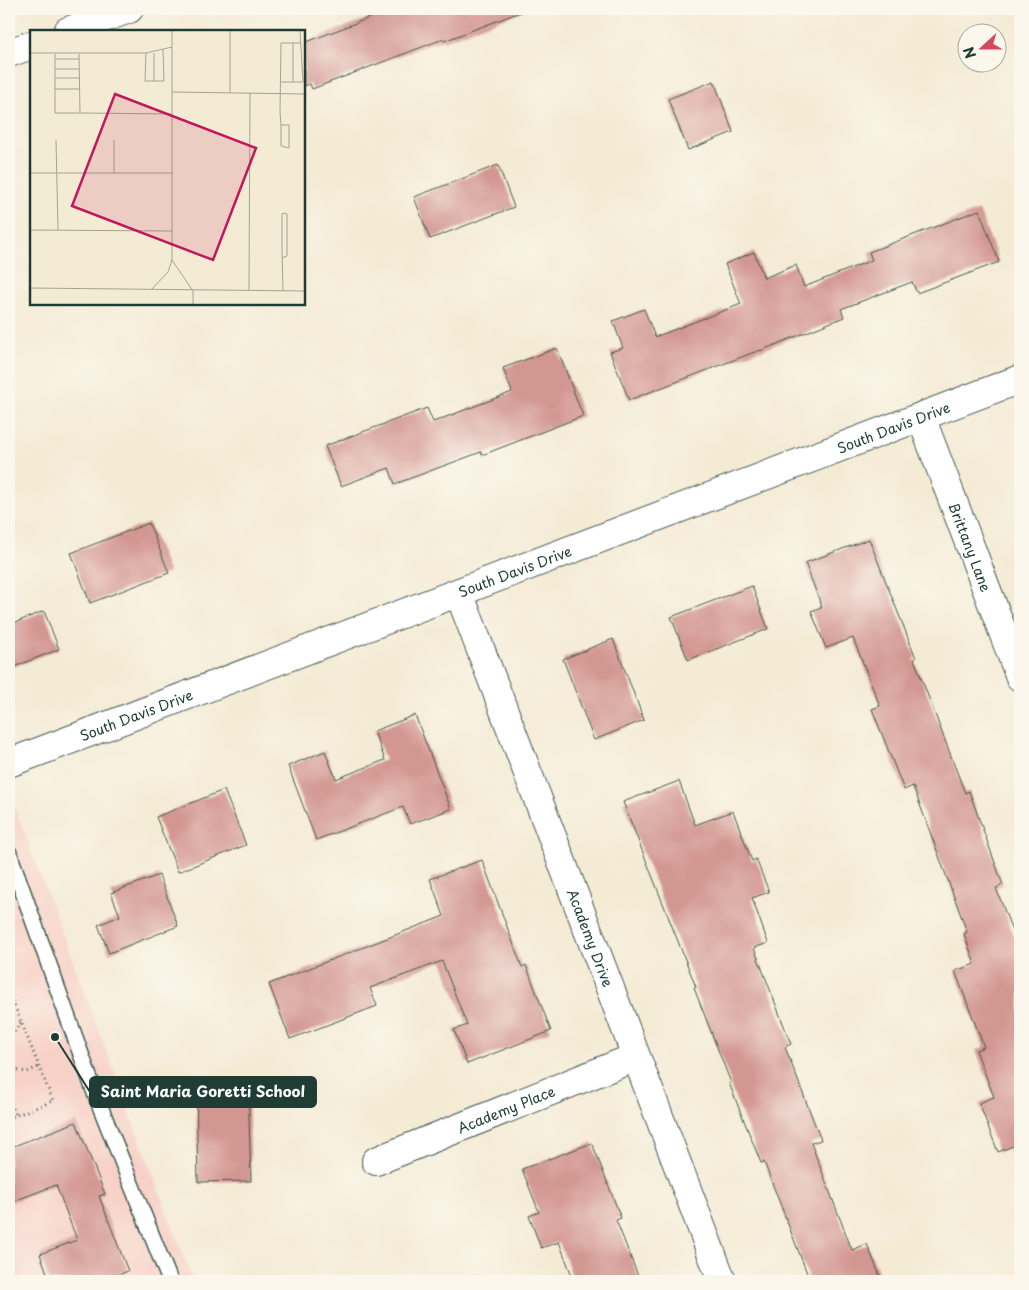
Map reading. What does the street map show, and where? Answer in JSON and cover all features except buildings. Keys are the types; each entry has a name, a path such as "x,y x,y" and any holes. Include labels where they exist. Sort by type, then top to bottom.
{"street":[{"path":"71,30 129,9"},
{"path":"9,53 30,44"},
{"name":"South Davis Drive","path":"9,763 1020,379"},
{"name":"Brittany Lane","path":"921,417 1020,677"},
{"name":"Academy Drive","path":"459,593 722,1281"},
{"name":"Academy Place","path":"376,1161 636,1057"}],"lane":[{"path":"9,852 96,1096 170,1281"}],"path":[{"path":"9,992 53,1102 9,1118"},
{"path":"9,1040 21,1022"},
{"path":"9,1073 13,1070 26,1072 39,1067"},
{"path":"9,1099 16,1116"}],"shaded area":[{"path":"9,792 193,1281 9,1281"}],"place":[{"name":"Saint Maria Goretti School","path":"55,1037"}]}
